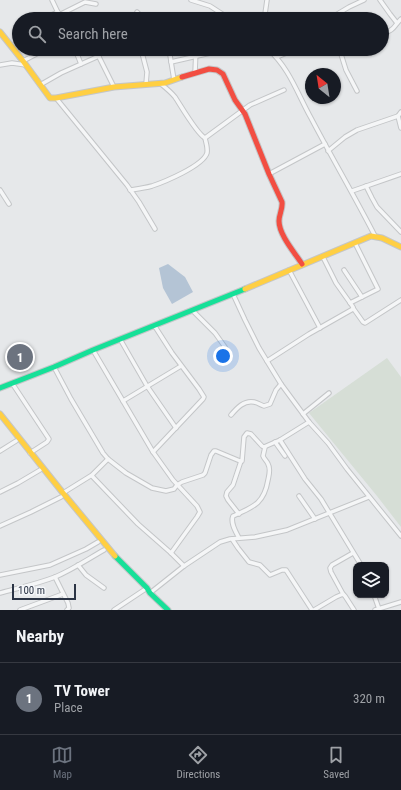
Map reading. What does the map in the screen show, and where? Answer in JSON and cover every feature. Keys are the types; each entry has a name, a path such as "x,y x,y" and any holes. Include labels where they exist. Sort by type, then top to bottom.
{"street":[{"path":"52,0 58,12"},
{"path":"191,0 203,1 219,12"},
{"path":"265,12 267,0"},
{"path":"341,12 364,0"},
{"path":"380,0 389,12"},
{"path":"60,12 85,2 96,4"},
{"path":"389,13 397,23"},
{"path":"389,31 394,28 401,18"},
{"path":"0,32 12,48"},
{"path":"19,56 50,98 114,87 161,84 195,73 214,69 220,72 224,76 235,100 243,110 283,204 279,217 282,232 302,264"},
{"path":"0,65 24,63 35,56"},
{"path":"77,56 81,64"},
{"path":"40,85 53,77 99,56 114,87"},
{"path":"143,56 147,72 146,84"},
{"path":"170,56 174,80"},
{"path":"171,62 196,56 195,73"},
{"path":"278,56 290,75 328,151 352,191 375,236"},
{"path":"342,56 346,70 357,91"},
{"path":"130,190 153,186 182,173 199,163 207,152 205,138 198,132 173,96 161,84"},
{"path":"205,138 252,104 284,90"},
{"path":"56,98 130,190 155,229"},
{"path":"328,151 345,137 357,130 398,116 401,112"},
{"path":"398,116 401,128"},
{"path":"269,174 325,144"},
{"path":"352,191 401,174"},
{"path":"366,186 378,207 401,232"},
{"path":"0,190 9,204"},
{"path":"0,388 233,294 370,236 375,236 400,246"},
{"path":"350,303 378,289 355,243"},
{"path":"323,257 336,283 365,323 401,300"},
{"path":"289,270 320,328"},
{"path":"344,270 362,297"},
{"path":"233,294 245,320 281,384 309,422 328,443 401,536"},
{"path":"267,361 353,308"},
{"path":"192,310 215,333 225,347"},
{"path":"153,452 204,397 181,366 154,325"},
{"path":"120,339 147,386 176,428"},
{"path":"92,350 167,474 197,506 200,512 171,553"},
{"path":"123,401 181,366"},
{"path":"54,367 70,399 103,453 108,459 132,477 152,488 168,491 174,489 177,485 184,481 203,475 214,451 241,461"},
{"path":"12,383 49,439 47,442 30,453"},
{"path":"231,415 236,408 244,403 253,402 264,406 270,404 276,390 281,384"},
{"path":"303,414 329,393"},
{"path":"0,414 104,550 144,590 150,593"},
{"path":"0,420 40,470 117,558 168,610"},
{"path":"265,447 280,440 309,422"},
{"path":"239,514 226,496 233,485 241,461 243,460 244,437 246,434 250,434 262,446 265,447"},
{"path":"280,440 305,479 317,493 358,562"},
{"path":"0,451 16,441"},
{"path":"275,442 285,456"},
{"path":"239,538 233,524 233,516 254,506 265,494 269,470 268,464 263,456 265,447"},
{"path":"0,526 37,510 62,495 92,475 108,459"},
{"path":"0,492 40,470"},
{"path":"92,475 138,524 184,566"},
{"path":"299,496 315,519"},
{"path":"150,593 184,566 220,542 239,538 255,537 287,530 330,514 369,497"},
{"path":"232,539 249,562 260,565 268,574 271,575 282,570 286,570 313,610 343,594"},
{"path":"0,575 50,565 98,542"},
{"path":"0,593 55,577 104,550"},
{"path":"353,553 331,565 330,572 354,610"},
{"path":"78,565 90,578 104,588"},
{"path":"55,577 69,608 67,610"},
{"path":"114,610 144,590"},
{"path":"20,610 63,594"},
{"path":"375,598 377,609 401,602"}],"shaded area":[{"path":"387,358 401,377 401,527 309,413"}],"water":[{"path":"168,264 185,277 193,292 172,304 163,288 159,268"}],"traffic: fast":[{"path":"0,388 245,289"},
{"path":"115,556 168,610"}],"traffic: slow":[{"path":"0,32 12,47"},
{"path":"19,56 50,98 114,87 165,83 182,77"},
{"path":"245,289 371,236 382,238 401,247"},
{"path":"0,414 115,556"}],"traffic: jam":[{"path":"182,77 209,69 217,70 223,74 235,100 245,114 282,202 279,221 282,232 288,244 302,264"}],"place":[{"name":"TV Tower","path":"20,357"}]}
